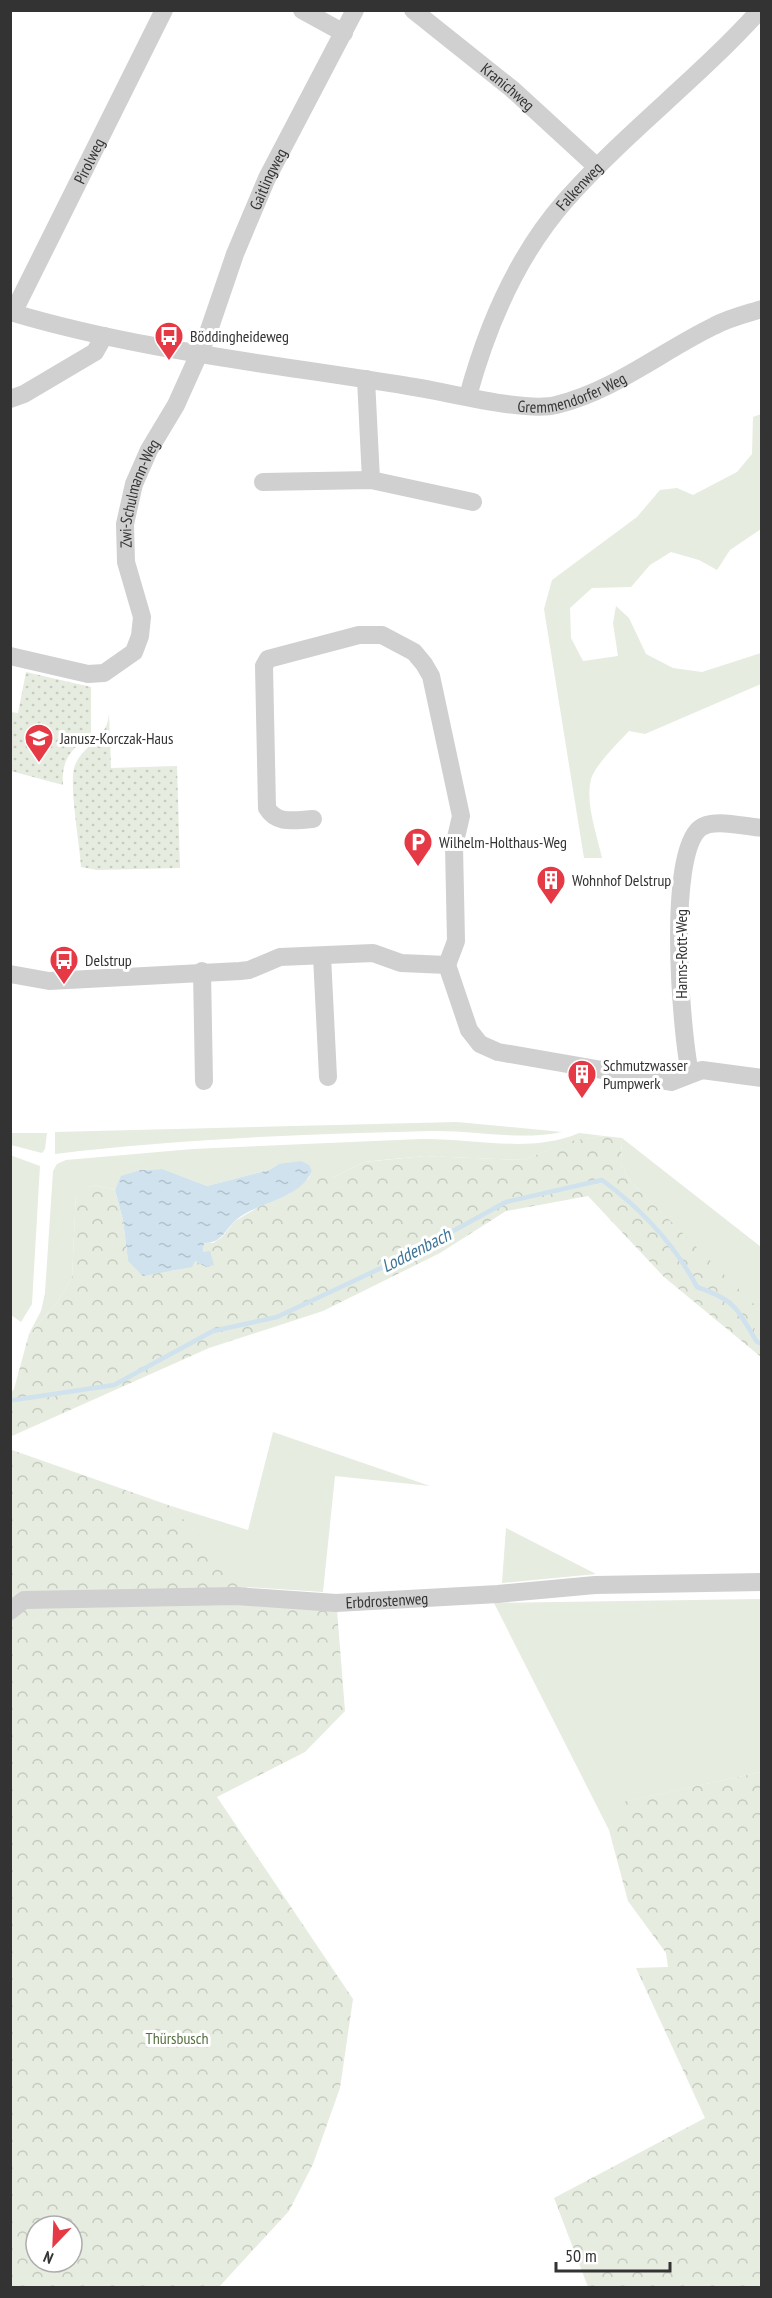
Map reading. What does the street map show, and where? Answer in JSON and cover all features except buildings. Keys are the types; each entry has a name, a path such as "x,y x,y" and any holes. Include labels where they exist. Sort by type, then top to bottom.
{"street":[{"name":"Pirolweg","path":"12,313 164,10"},
{"path":"302,10 344,33"},
{"name":"Gaitlingweg","path":"197,355 207,336 235,254 267,178 355,10"},
{"name":"Kranichweg","path":"413,10 512,89 597,167"},
{"name":"Falkenweg","path":"468,396 483,347 518,269 563,203 597,167 754,18"},
{"name":"Gremmendorfer Weg","path":"104,336 197,355 366,379 522,406 554,406 584,397 715,325 762,309"},
{"path":"10,399 24,394 95,352 104,336 12,313"},
{"name":"Zwi-Schulmann-Weg","path":"10,656 88,674 104,672 134,652 140,636 142,617 126,562 125,524 134,484 149,450 176,405 197,355"},
{"path":"366,379 371,480"},
{"path":"263,482 371,480 473,501"},
{"path":"313,819 279,820 272,816 267,808 264,666 268,659 358,635 382,635 399,642 414,652 430,676 461,816 454,846 456,941 447,965 469,1030 480,1044 498,1052 671,1082 702,1070 762,1078"},
{"name":"Hanns-Rott-Weg","path":"690,1073 683,1039 678,971 681,889 691,843 699,829 712,824 762,828"},
{"path":"10,974 41,981 249,970 280,957 373,953 400,963 447,965"},
{"path":"322,956 328,1077"},
{"path":"202,972 204,1081"},
{"name":"Erbdrostenweg","path":"12,1607 24,1600 236,1596 336,1603 498,1594 595,1585 762,1582"}],"green space":[{"path":"761,414 761,529 730,550 717,570 699,560 671,552 650,565 631,587 592,588 570,608 571,638 583,661 618,656 613,623 616,606 629,618 646,654 673,668 702,672 761,653 761,684 645,734 629,731 608,754 593,773 589,799 602,858 584,858 544,609 552,580 637,517 660,490 677,488 693,495 737,472 752,454 753,417"},
{"path":"26,672 91,687 91,733 69,755 64,768 63,785 11,771 11,712 18,713"},
{"path":"109,713 111,768 177,766 180,868 97,870 81,867 73,773 79,758 105,729"},
{"path":"457,1122 562,1132 529,1136 431,1131 289,1136 148,1144 55,1154 55,1132"},
{"path":"11,1133 47,1133 45,1149 42,1153 11,1145"},
{"path":"579,1133 604,1136 571,1141 524,1160 425,1156 382,1160 364,1162 332,1178 309,1178 312,1170 279,1164 269,1170 207,1186 161,1169 140,1170 122,1176 115,1190 94,1185 76,1193 72,1277 56,1304 29,1334 41,1311 45,1293 53,1171 57,1164 66,1160 193,1149 421,1139 501,1144 541,1143"},
{"name":"Thürsbusch","path":"604,1136 622,1138 621,1163 629,1180 754,1304 755,1337 761,1338 761,1357 664,1277 588,1196 506,1211 440,1253 323,1311 209,1348 12,1436 12,1450 171,1506 256,1597 337,1610 345,1711 305,1752 217,1797 353,1999 340,2088 313,2164 289,2211 219,2287 11,2288 11,1393 29,1334 56,1304 72,1277 76,1192 94,1185 115,1190 123,1220 128,1261 170,1271 178,1270 195,1261 202,1264 204,1242 213,1243 222,1237 235,1221 260,1206 289,1194 309,1178 332,1178 364,1162 425,1156 524,1160 570,1141"},
{"path":"622,1138 761,1247 761,1338 755,1337 753,1304 629,1180 621,1163"},
{"path":"10,1155 40,1166 32,1304 21,1322 11,1315"},
{"path":"273,1432 430,1486 335,1476 323,1592 245,1587 171,1506 248,1530"},
{"path":"506,1528 596,1574 502,1583"},
{"path":"761,1599 761,1772 623,1802 609,1830 494,1603"},
{"path":"761,1772 761,2287 588,2287 554,2198 705,2118 636,1968 668,1967 666,1953 628,1901 609,1830 622,1802"}],"water":[{"path":"301,1161 309,1165 312,1171 298,1188 245,1214 236,1220 219,1239 204,1243 203,1252 210,1251 214,1265 206,1267 195,1261 192,1267 143,1276 128,1261 123,1220 115,1190 121,1176 140,1170 162,1169 207,1186 269,1170 279,1164"}],"waterway":[{"name":"Loddenbach","path":"14,1400 114,1385 213,1331 277,1317 411,1254 506,1202 602,1180 655,1228 678,1256 697,1287 728,1301 740,1314 757,1342 762,1344"}],"place":[{"name":"Böddingheideweg","path":"169,362"},
{"name":"Janusz-Korczak-Haus","path":"39,764"},
{"name":"Wilhelm-Holthaus-Weg","path":"418,868"},
{"name":"Wohnhof Delstrup","path":"551,906"},
{"name":"Delstrup","path":"64,986"},
{"name":"Schmutzwasser Pumpwerk","path":"582,1100"}]}
